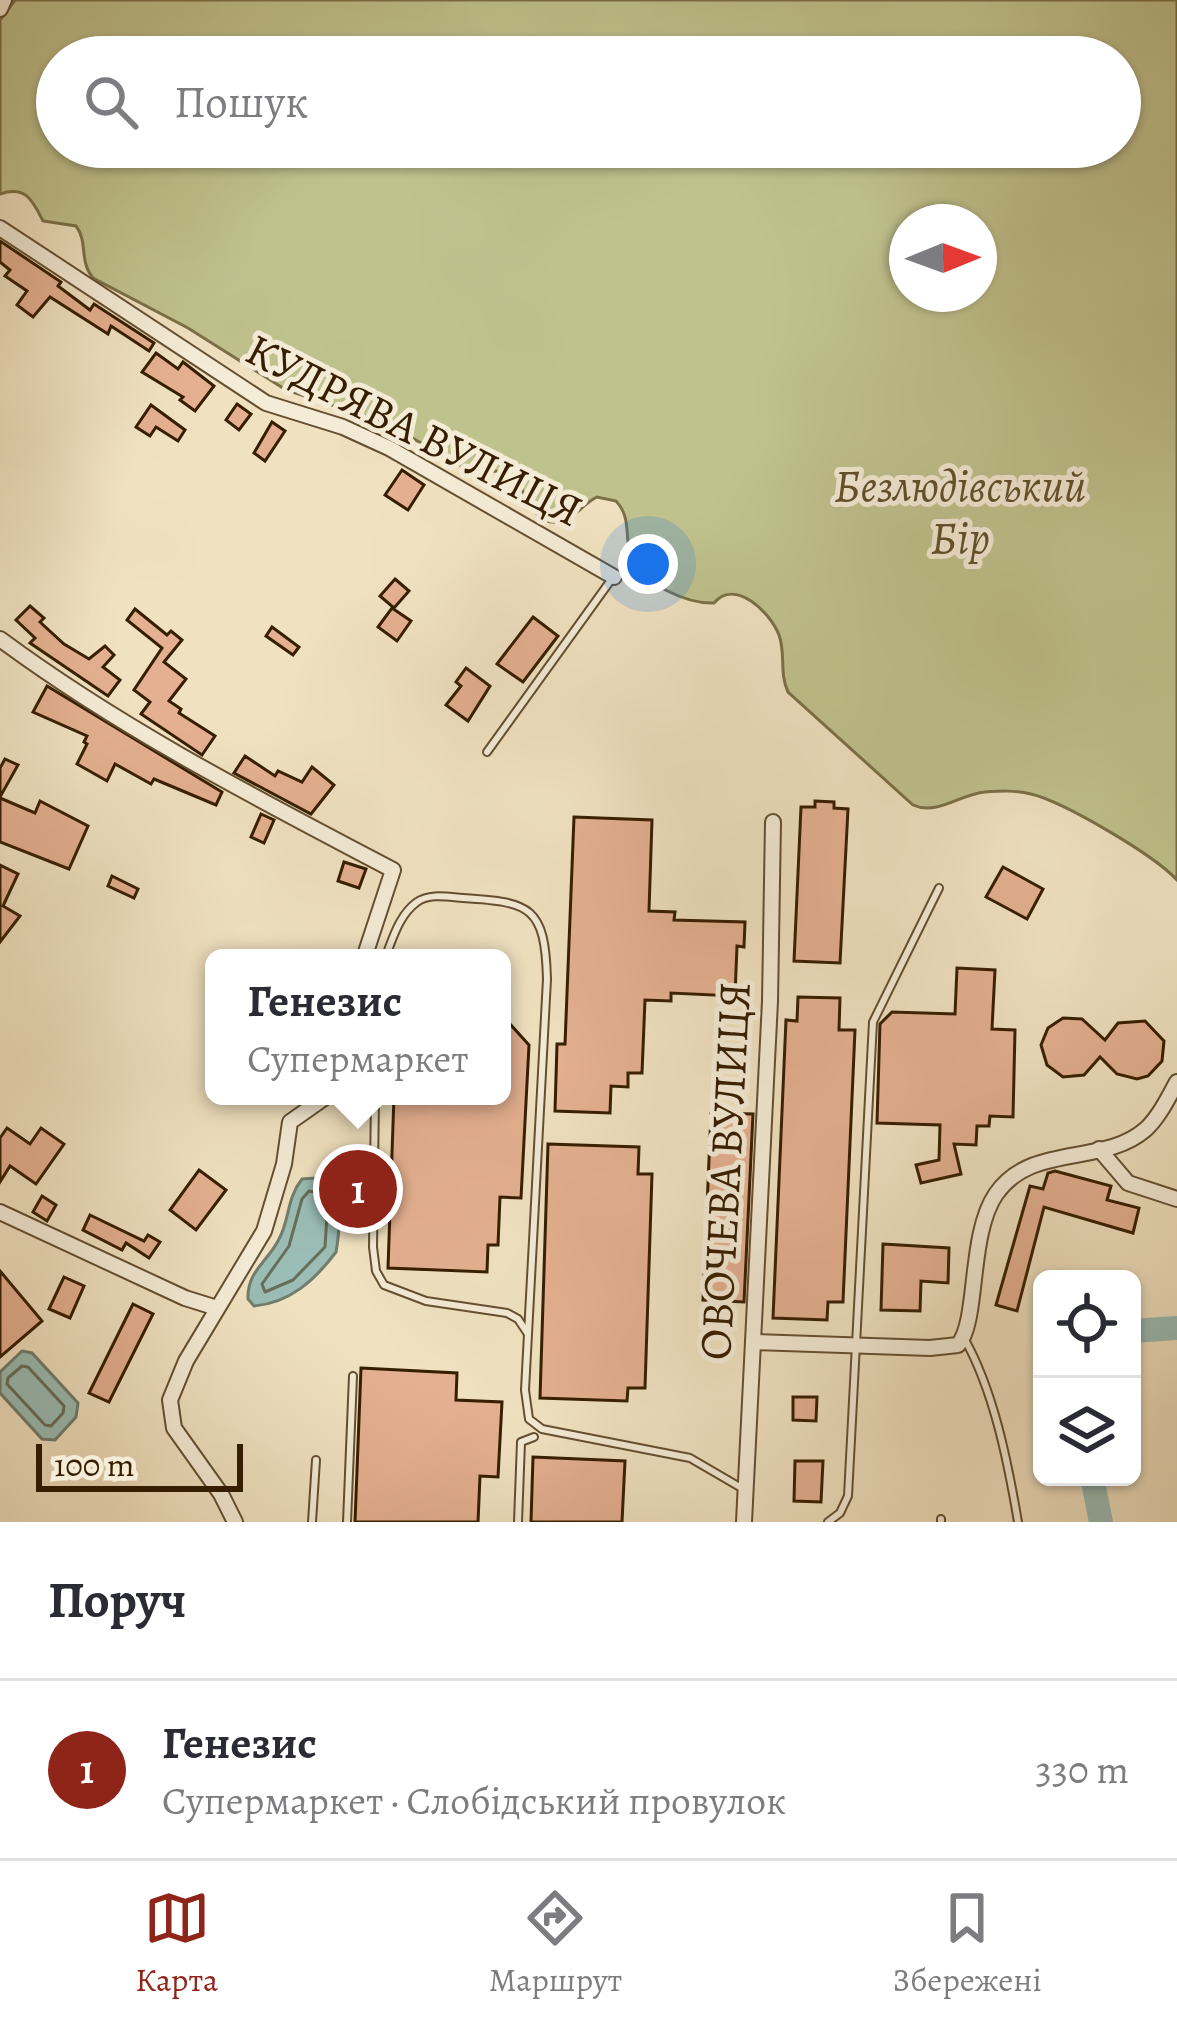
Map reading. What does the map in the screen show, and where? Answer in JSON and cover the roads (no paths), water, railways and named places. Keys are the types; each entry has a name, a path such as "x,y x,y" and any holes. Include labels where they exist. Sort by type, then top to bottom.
{"street":[{"path":"0,9 4,0"},
{"name":"КУДРЯВА ВУЛИЦЯ","path":"0,228 266,404 343,427 389,448 614,577"},
{"path":"0,639 55,680 211,775 393,870 367,949"},
{"name":"ОВОЧЕВА ВУЛИЦЯ","path":"744,1522 770,1000 773,822"},
{"path":"753,1342 949,1348 964,1339 975,1251 997,1192 1039,1160 1099,1149 1146,1129 1177,1082"},
{"path":"235,1522 221,1494 181,1440 170,1416 173,1387 264,1231 284,1165 290,1122 314,1105"},
{"path":"1099,1149 1128,1183 1177,1199"},
{"path":"0,1212 185,1298 217,1308"}],"lane":[{"path":"487,752 614,577"},
{"path":"828,1522 841,1513 848,1496 873,1022 939,888"},
{"path":"389,949 399,922 428,896 510,901 529,913 542,932 547,980 526,1411 537,1426 690,1458 745,1491"},
{"path":"375,1105 374,1247 376,1271 384,1285 426,1300 507,1313 518,1319 530,1337"},
{"path":"964,1339 988,1401 1018,1522"},
{"path":"347,1522 353,1376"},
{"path":"518,1522 521,1442 534,1437"},
{"path":"312,1522 316,1460"}],"water":[{"path":"316,1178 336,1201 336,1252 301,1288 254,1306 248,1299 254,1275 282,1233 302,1179"},
{"path":"22,1351 32,1353 78,1403 76,1417 55,1440 42,1439 0,1393 0,1372"}],"waterway":[{"path":"1141,1330 1177,1328"},
{"path":"1094,1486 1101,1522"}],"place":[{"name":"Генезис","path":"358,1189"}],"park label":[{"name":"Безлюдівський Бір","path":"960,512"}]}
